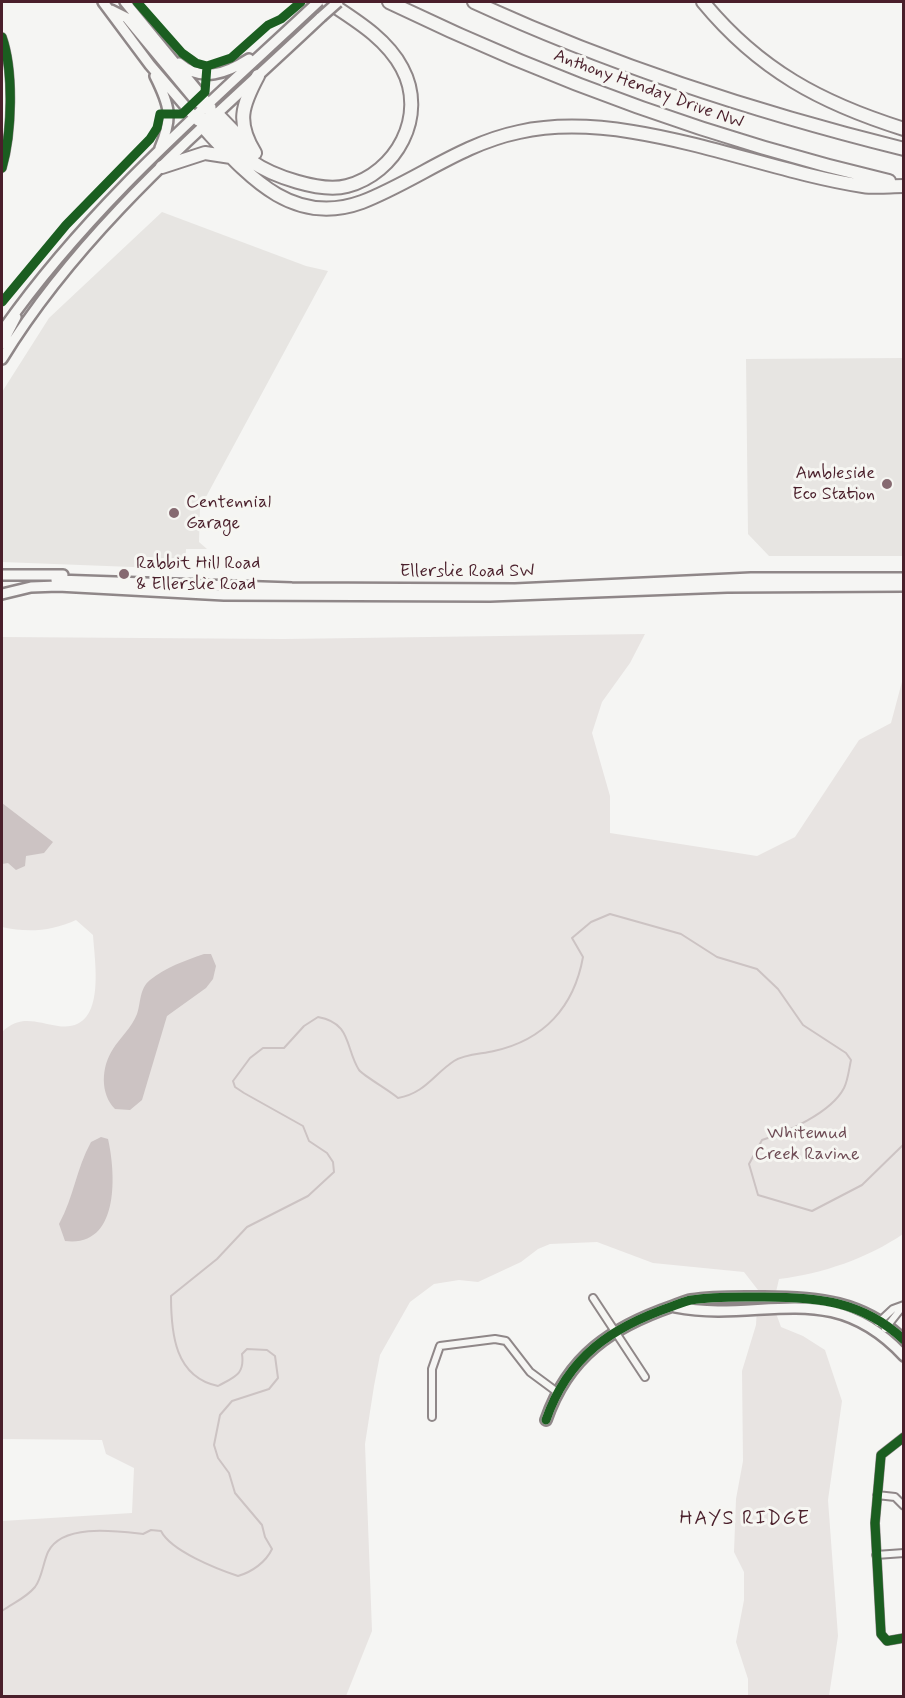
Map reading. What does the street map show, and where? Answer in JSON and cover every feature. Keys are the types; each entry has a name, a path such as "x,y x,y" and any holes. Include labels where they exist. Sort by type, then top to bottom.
{"highway":[{"path":"206,115 252,161 309,186 344,187 370,177 389,163 406,134 411,107 410,91 403,69 384,43 328,2"},
{"name":"Anthony Henday Drive NW","path":"389,2 517,61 653,113 767,150 903,185"},
{"name":"Anthony Henday Drive NW","path":"474,2 557,39 712,96 777,116 903,149"},
{"path":"703,2 755,56 800,87 845,109 903,129"},
{"path":"255,153 246,138 242,121 243,109 258,76"},
{"path":"206,115 255,153 274,171"},
{"path":"206,115 231,157 261,185 282,199 324,210 348,208 469,148 513,133 540,128 610,130 677,142 864,187 903,185"},
{"path":"162,167 203,153 231,157"}],"main road":[{"path":"125,2 169,54 206,115"},
{"path":"2,359 65,271 108,221 162,167 263,51 318,2"},
{"path":"2,331 19,306 85,225 159,150 258,76 338,2"},
{"path":"106,4 127,18 206,115"},
{"path":"106,4 150,65 166,99 170,114 159,150"},
{"path":"169,54 192,71 218,74 231,70 263,51"},
{"path":"150,65 206,115"},
{"path":"2,344 13,325 19,306"},
{"path":"2,575 79,576 119,582"},
{"name":"Ellerslie Road SW","path":"2,594 54,580 292,588 514,589 751,578 903,578"},
{"name":"Ellerslie Road SW","path":"32,587 224,595 490,596 727,587 903,586"},
{"path":"546,1420 557,1392 584,1357 614,1332 642,1316 688,1300 807,1298 852,1306 884,1323 903,1340"},
{"path":"673,1306 692,1310 811,1307 841,1314 876,1332 903,1356"}],"street":[{"path":"2,37 7,60 9,121 2,168"},
{"path":"593,1299 645,1377"},
{"path":"876,1332 903,1305"},
{"path":"432,1417 432,1369 436,1352 444,1345 495,1339 506,1341 530,1372 557,1392"},
{"path":"903,1437 881,1455 877,1495 876,1555 881,1634 887,1641 903,1638"},
{"path":"877,1495 895,1497 903,1506"},
{"path":"876,1555 903,1553"}],"shaded area":[{"name":"Centennial Garage","path":"162,212 306,266 328,271 200,508 199,542 207,549 186,549 185,569 2,562 2,392 49,318"},
{"path":"903,358 903,556 769,556 748,534 746,359"},
{"path":"2,803 53,842 44,853 26,856 25,866 16,870 8,863 2,864"},
{"path":"204,954 211,954 216,966 213,979 206,988 167,1016 142,1100 130,1110 115,1109 107,1096 104,1072 113,1049 135,1019 146,984 162,971"},
{"path":"101,1137 108,1139 112,1171 110,1206 105,1221 96,1233 83,1240 65,1241 59,1224 86,1152 91,1142"}],"green space":[{"name":"Whitemud Creek Ravine","path":"645,634 630,663 602,702 592,733 610,796 610,833 757,856 795,837 859,740 891,723 903,678 903,1234 844,1264 779,1279 773,1305 781,1327 803,1336 825,1350 842,1401 828,1500 838,1636 829,1696 748,1696 748,1679 736,1642 744,1600 744,1572 734,1552 736,1499 743,1461 742,1371 756,1325 758,1290 744,1272 653,1263 597,1242 550,1244 538,1249 521,1262 478,1282 459,1280 434,1284 410,1302 380,1355 365,1444 372,1631 346,1696 2,1696 2,1521 132,1513 134,1468 106,1454 102,1440 2,1439 2,1032 9,1026 23,1021 58,1026 74,1025 84,1019 91,1008 96,979 93,935 76,920 58,927 40,930 2,927 2,637 284,639"}],"waterway":[{"path":"2,1611 35,1587 48,1552 55,1543 77,1533 119,1531 143,1534 151,1530 161,1531 184,1552 238,1576 258,1566 272,1549 265,1537 262,1525 235,1493 229,1473 218,1458 214,1445 220,1415 232,1401 269,1389 278,1378 275,1356 267,1350 247,1349 242,1354 242,1367 233,1377 218,1386 204,1381 184,1364 178,1352 172,1325 171,1296 217,1259 247,1227 308,1196 334,1172 333,1162 327,1153 309,1141 303,1126 244,1093 235,1087 233,1081 250,1058 263,1048 284,1048 304,1026 318,1017 329,1020 342,1031 362,1073 398,1098 407,1096 422,1088 458,1059 512,1046 542,1030 564,1006 579,975 583,957 572,938 591,922 610,914 681,934 717,957 757,969 778,989 803,1025 846,1053 851,1060 844,1088 829,1106 796,1127 762,1140 749,1164 758,1195 812,1211 862,1185 904,1144"}],"cycle path":[{"path":"137,2 182,53 196,63 207,66 231,58 268,25 281,19 301,2"},
{"path":"2,37 10,84 10,120 2,168"},
{"path":"2,302 66,225 150,139 157,128 160,114 182,114 205,92 207,66"},
{"path":"546,1420 567,1378 595,1347 612,1334 631,1324 689,1300 736,1297 821,1300 856,1309 888,1327 904,1340"},
{"path":"904,1437 881,1455 875,1523 881,1634 887,1641 904,1638"}],"place":[{"name":"Ambleside Eco Station","path":"887,484"},
{"name":"Centennial Garage","path":"174,513"},
{"name":"Rabbit Hill Road & Ellerslie Road","path":"124,574"}],"district":[{"name":"HAYS RIDGE","path":"745,1520"}]}
